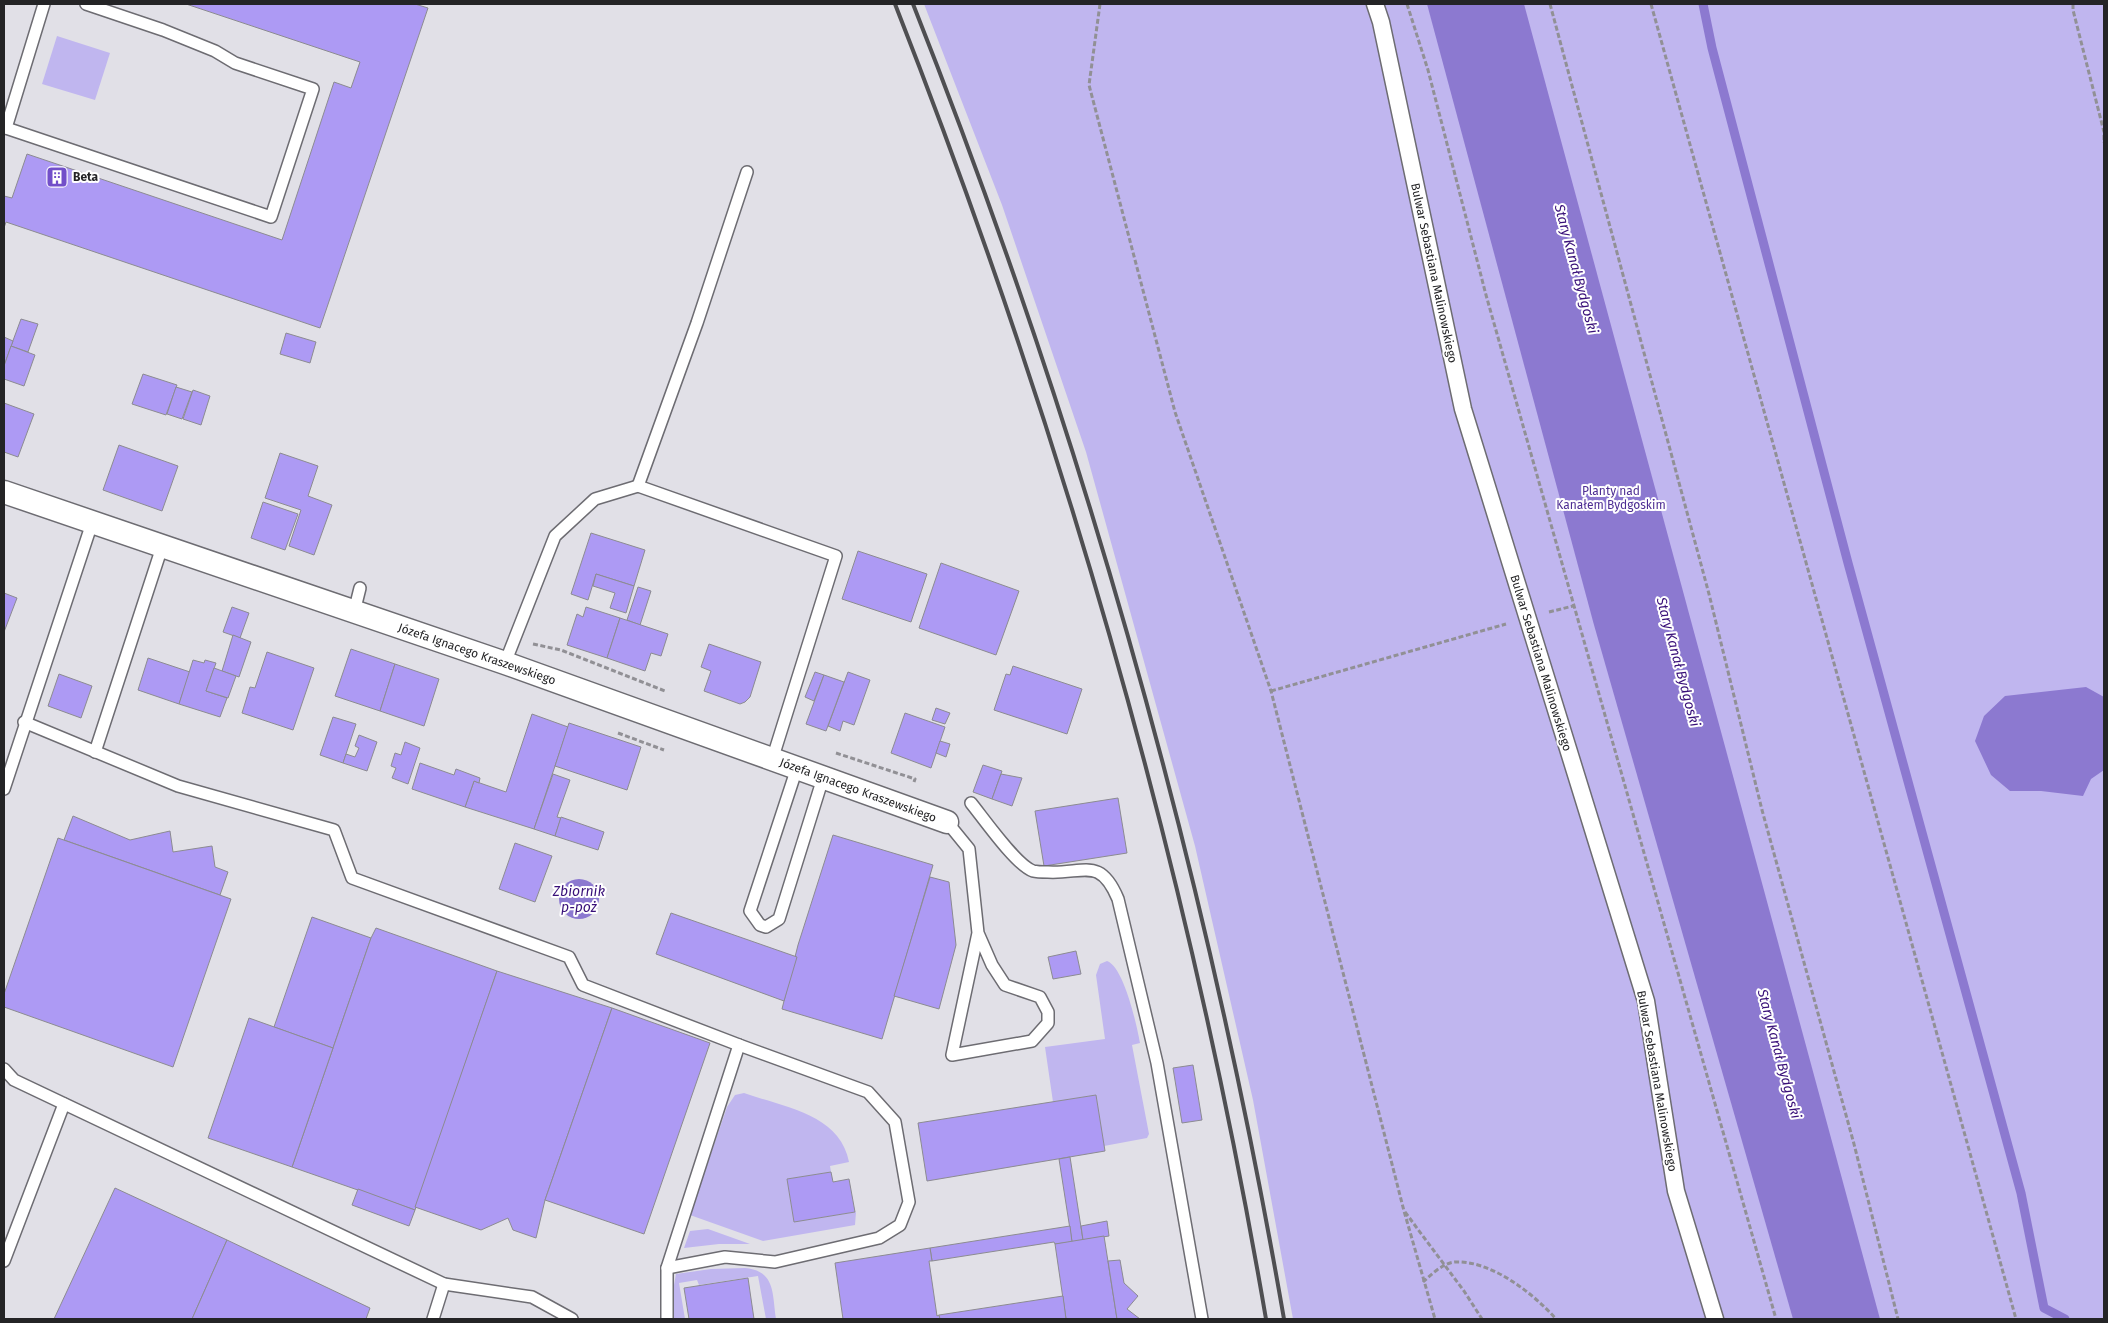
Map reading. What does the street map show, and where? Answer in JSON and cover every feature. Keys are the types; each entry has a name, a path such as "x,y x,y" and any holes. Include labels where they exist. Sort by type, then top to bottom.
{"street":[{"name":"Bulwar Sebastiana Malinowskiego","path":"1375,4 1383,31 1463,409 1646,1001 1676,1191 1715,1319"},
{"name":"Józefa Ignacego Kraszewskiego","path":"4,492 505,663 947,822"}],"lane":[{"path":"44,4 5,128 271,217 313,89 235,63 215,51 181,37 86,4"},
{"path":"638,486 697,323 747,172"},
{"path":"505,663 555,536 596,499 638,486 836,556 772,760"},
{"path":"4,789 24,722 92,523"},
{"path":"95,752 162,547"},
{"path":"354,612 360,588"},
{"path":"24,722 178,786 334,830 352,878 569,957 583,985 868,1092 895,1122 909,1202 900,1225 879,1238 775,1262 726,1258 667,1268"},
{"path":"797,768 750,911 760,925 766,927 779,919 823,778"},
{"path":"971,803 1016,859 1033,871 1088,870 1102,874 1111,882 1118,899 1157,1063 1202,1319"},
{"path":"947,822 969,849 978,933 992,965 1005,985 1040,997 1048,1012 1048,1023 1032,1041 952,1055 978,933"},
{"path":"667,1319 667,1268 739,1044"},
{"path":"4,1069 14,1080 444,1284 532,1296 572,1319"},
{"path":"4,1261 64,1104"},
{"path":"433,1319 444,1284"}],"path":[{"path":"1100,4 1089,85 1175,412 1271,691 1404,1210 1435,1319"},
{"path":"1407,4 1428,70 1486,295 1573,606 1776,1319"},
{"path":"1550,4 1709,594 1762,810 1854,1144 1898,1319"},
{"path":"1651,4 2016,1319"},
{"path":"2073,4 2104,132 2104,143"},
{"path":"1271,691 1573,606"},
{"path":"1404,1210 1446,1266 1482,1319"},
{"path":"1423,1282 1437,1270 1455,1262 1482,1267 1508,1278 1543,1304 1556,1319"}],"green space":[{"name":"Planty nad Kanałem Bydgoskim","path":"924,4 2104,4 2104,1319 1293,1319 1253,1100 1195,846 1086,452 1002,205"},
{"path":"57,36 110,53 95,100 42,84"},
{"path":"1107,961 1119,974 1129,998 1136,1024 1140,1043 1132,1045 1149,1134 1147,1138 1104,1146 1096,1095 1053,1102 1045,1047 1105,1039 1096,975 1100,964"},
{"path":"744,1093 808,1115 834,1133 844,1146 849,1162 830,1166 831,1172 787,1179 794,1222 856,1212 855,1225 763,1241 690,1215 727,1107 735,1095"},
{"path":"708,1229 750,1244 719,1244 684,1248 690,1231"},
{"path":"745,1268 762,1274 771,1285 776,1319 766,1319 758,1276 699,1285 697,1280 679,1283 685,1319 674,1319 670,1307 676,1274 711,1269"}],"water":[{"name":"Stary Kanał Bydgoski","path":"1427,4 1524,4 1880,1319 1793,1319 1594,625"},
{"path":"2086,687 2104,697 2104,770 2091,779 2083,796 2041,791 2010,791 1991,775 1975,741 1984,716 2005,696"},
{"name":"Zbiornik p-poż","path":"583,879 590,882 596,888 599,899 598,907 590,916 583,919 575,919 568,916 560,907 559,895 562,888 571,880"}],"building":[{"name":"Beta","path":"186,4 415,4 428,8 320,328 6,222 4,228 4,196 12,198 27,154 282,240 334,82 351,88 360,62"},
{"path":"21,319 38,324 28,352 11,346"},
{"path":"286,333 316,342 310,363 280,354"},
{"path":"4,337 13,341 4,366"},
{"path":"11,346 35,355 24,386 4,379 4,366"},
{"path":"143,374 177,385 166,415 132,404"},
{"path":"176,387 192,392 182,419 167,414"},
{"path":"193,390 210,396 201,425 183,419"},
{"path":"4,403 34,414 18,457 4,452"},
{"path":"119,445 178,466 162,511 103,490"},
{"path":"280,453 318,466 308,496 332,505 314,555 289,546 301,510 265,498"},
{"path":"263,502 298,514 285,550 251,538"},
{"path":"591,533 645,550 634,586 596,574 588,600 571,594"},
{"path":"858,551 927,574 911,622 842,599"},
{"path":"941,563 1019,591 996,655 919,628"},
{"path":"596,574 634,586 626,613 610,608 615,593 593,586"},
{"path":"638,587 651,591 640,625 627,620"},
{"path":"4,593 17,598 4,632"},
{"path":"232,607 249,613 240,638 223,632"},
{"path":"586,607 620,618 607,658 567,645 577,614 583,617"},
{"path":"620,618 668,634 661,656 651,653 645,671 607,658"},
{"path":"233,635 251,642 239,677 222,671"},
{"path":"709,644 761,662 750,697 745,702 740,704 704,691 711,671 701,667"},
{"path":"351,649 395,664 380,711 335,696"},
{"path":"267,652 314,668 293,730 242,713 250,687 255,688"},
{"path":"148,658 190,672 179,704 138,690"},
{"path":"193,660 204,663 205,660 216,663 206,691 227,698 220,717 179,704"},
{"path":"395,664 439,679 424,726 380,711"},
{"path":"1013,666 1082,689 1067,734 994,710 1006,674 1010,675"},
{"path":"214,668 236,676 228,698 206,691"},
{"path":"815,672 824,675 814,701 805,697"},
{"path":"848,672 870,680 854,725 843,721 840,731 828,726"},
{"path":"59,674 92,686 81,718 48,706"},
{"path":"824,675 844,682 826,731 806,724"},
{"path":"936,708 950,713 945,724 932,720"},
{"path":"905,713 945,727 931,768 891,753"},
{"path":"532,714 568,727 534,829 465,807 474,781 506,792"},
{"path":"333,717 356,724 343,763 320,755"},
{"path":"569,723 641,747 627,790 555,766"},
{"path":"359,735 377,742 367,771 343,763 346,754 355,757 359,748 355,746"},
{"path":"940,741 950,744 946,757 936,753"},
{"path":"405,742 420,748 408,784 392,778 396,768 391,766 395,753 401,755"},
{"path":"420,763 454,775 456,769 480,778 479,783 474,781 465,807 412,789"},
{"path":"983,765 1002,771 992,799 973,792"},
{"path":"553,774 570,780 557,817 561,818 555,836 534,829"},
{"path":"1001,774 1022,778 1012,806 992,799"},
{"path":"1118,798 1127,853 1044,866 1035,811"},
{"path":"73,816 130,840 170,831 173,852 212,846 215,867 228,872 220,895 64,840"},
{"path":"561,817 604,832 598,850 555,836"},
{"path":"833,835 933,865 882,1039 782,1009 798,945"},
{"path":"58,838 231,899 173,1067 4,1007 4,994"},
{"path":"515,843 552,856 535,902 499,889"},
{"path":"930,877 949,882 956,945 939,1009 894,996"},
{"path":"671,913 797,957 784,1001 656,954"},
{"path":"312,917 371,938 333,1048 274,1027"},
{"path":"376,928 497,971 415,1210 292,1167"},
{"path":"1076,951 1081,974 1053,979 1048,957"},
{"path":"497,971 612,1008 545,1200 536,1238 513,1230 508,1218 481,1230 415,1207"},
{"path":"612,1008 710,1043 644,1234 545,1200"},
{"path":"249,1018 333,1048 292,1167 208,1138"},
{"path":"1193,1065 1202,1120 1182,1123 1173,1068"},
{"path":"1096,1095 1105,1151 927,1181 918,1123"},
{"path":"1070,1157 1083,1240 1072,1242 1059,1159"},
{"path":"831,1172 833,1182 849,1179 855,1212 794,1222 787,1179"},
{"path":"115,1188 227,1240 192,1319 54,1319"},
{"path":"358,1189 415,1210 409,1226 352,1205"},
{"path":"1107,1221 1109,1236 1083,1240 1081,1226"},
{"path":"1070,1226 1072,1242 1055,1244 1054,1242 932,1261 930,1248"},
{"path":"1104,1236 1117,1319 1066,1319 1055,1244"},
{"path":"227,1240 370,1308 366,1319 192,1319"},
{"path":"930,1248 932,1261 929,1261 937,1316 939,1315 940,1319 843,1319 835,1263"},
{"path":"1120,1260 1124,1283 1138,1296 1127,1309 1140,1319 1117,1319 1108,1261"},
{"path":"748,1278 754,1319 689,1319 684,1288"},
{"path":"1063,1296 1066,1319 940,1319 939,1315"}],"waterway":[{"path":"1703,4 1712,48 1848,563 2021,1193 2044,1308 2065,1319"}],"railway":[{"path":"895,4 956,164 1013,325 1065,488 1114,652 1159,817 1199,983 1235,1151 1266,1319"},
{"path":"913,4 974,164 1031,325 1084,488 1132,652 1177,817 1217,983 1253,1151 1284,1319"}],"place":[{"name":"Beta","path":"57,177"}]}
